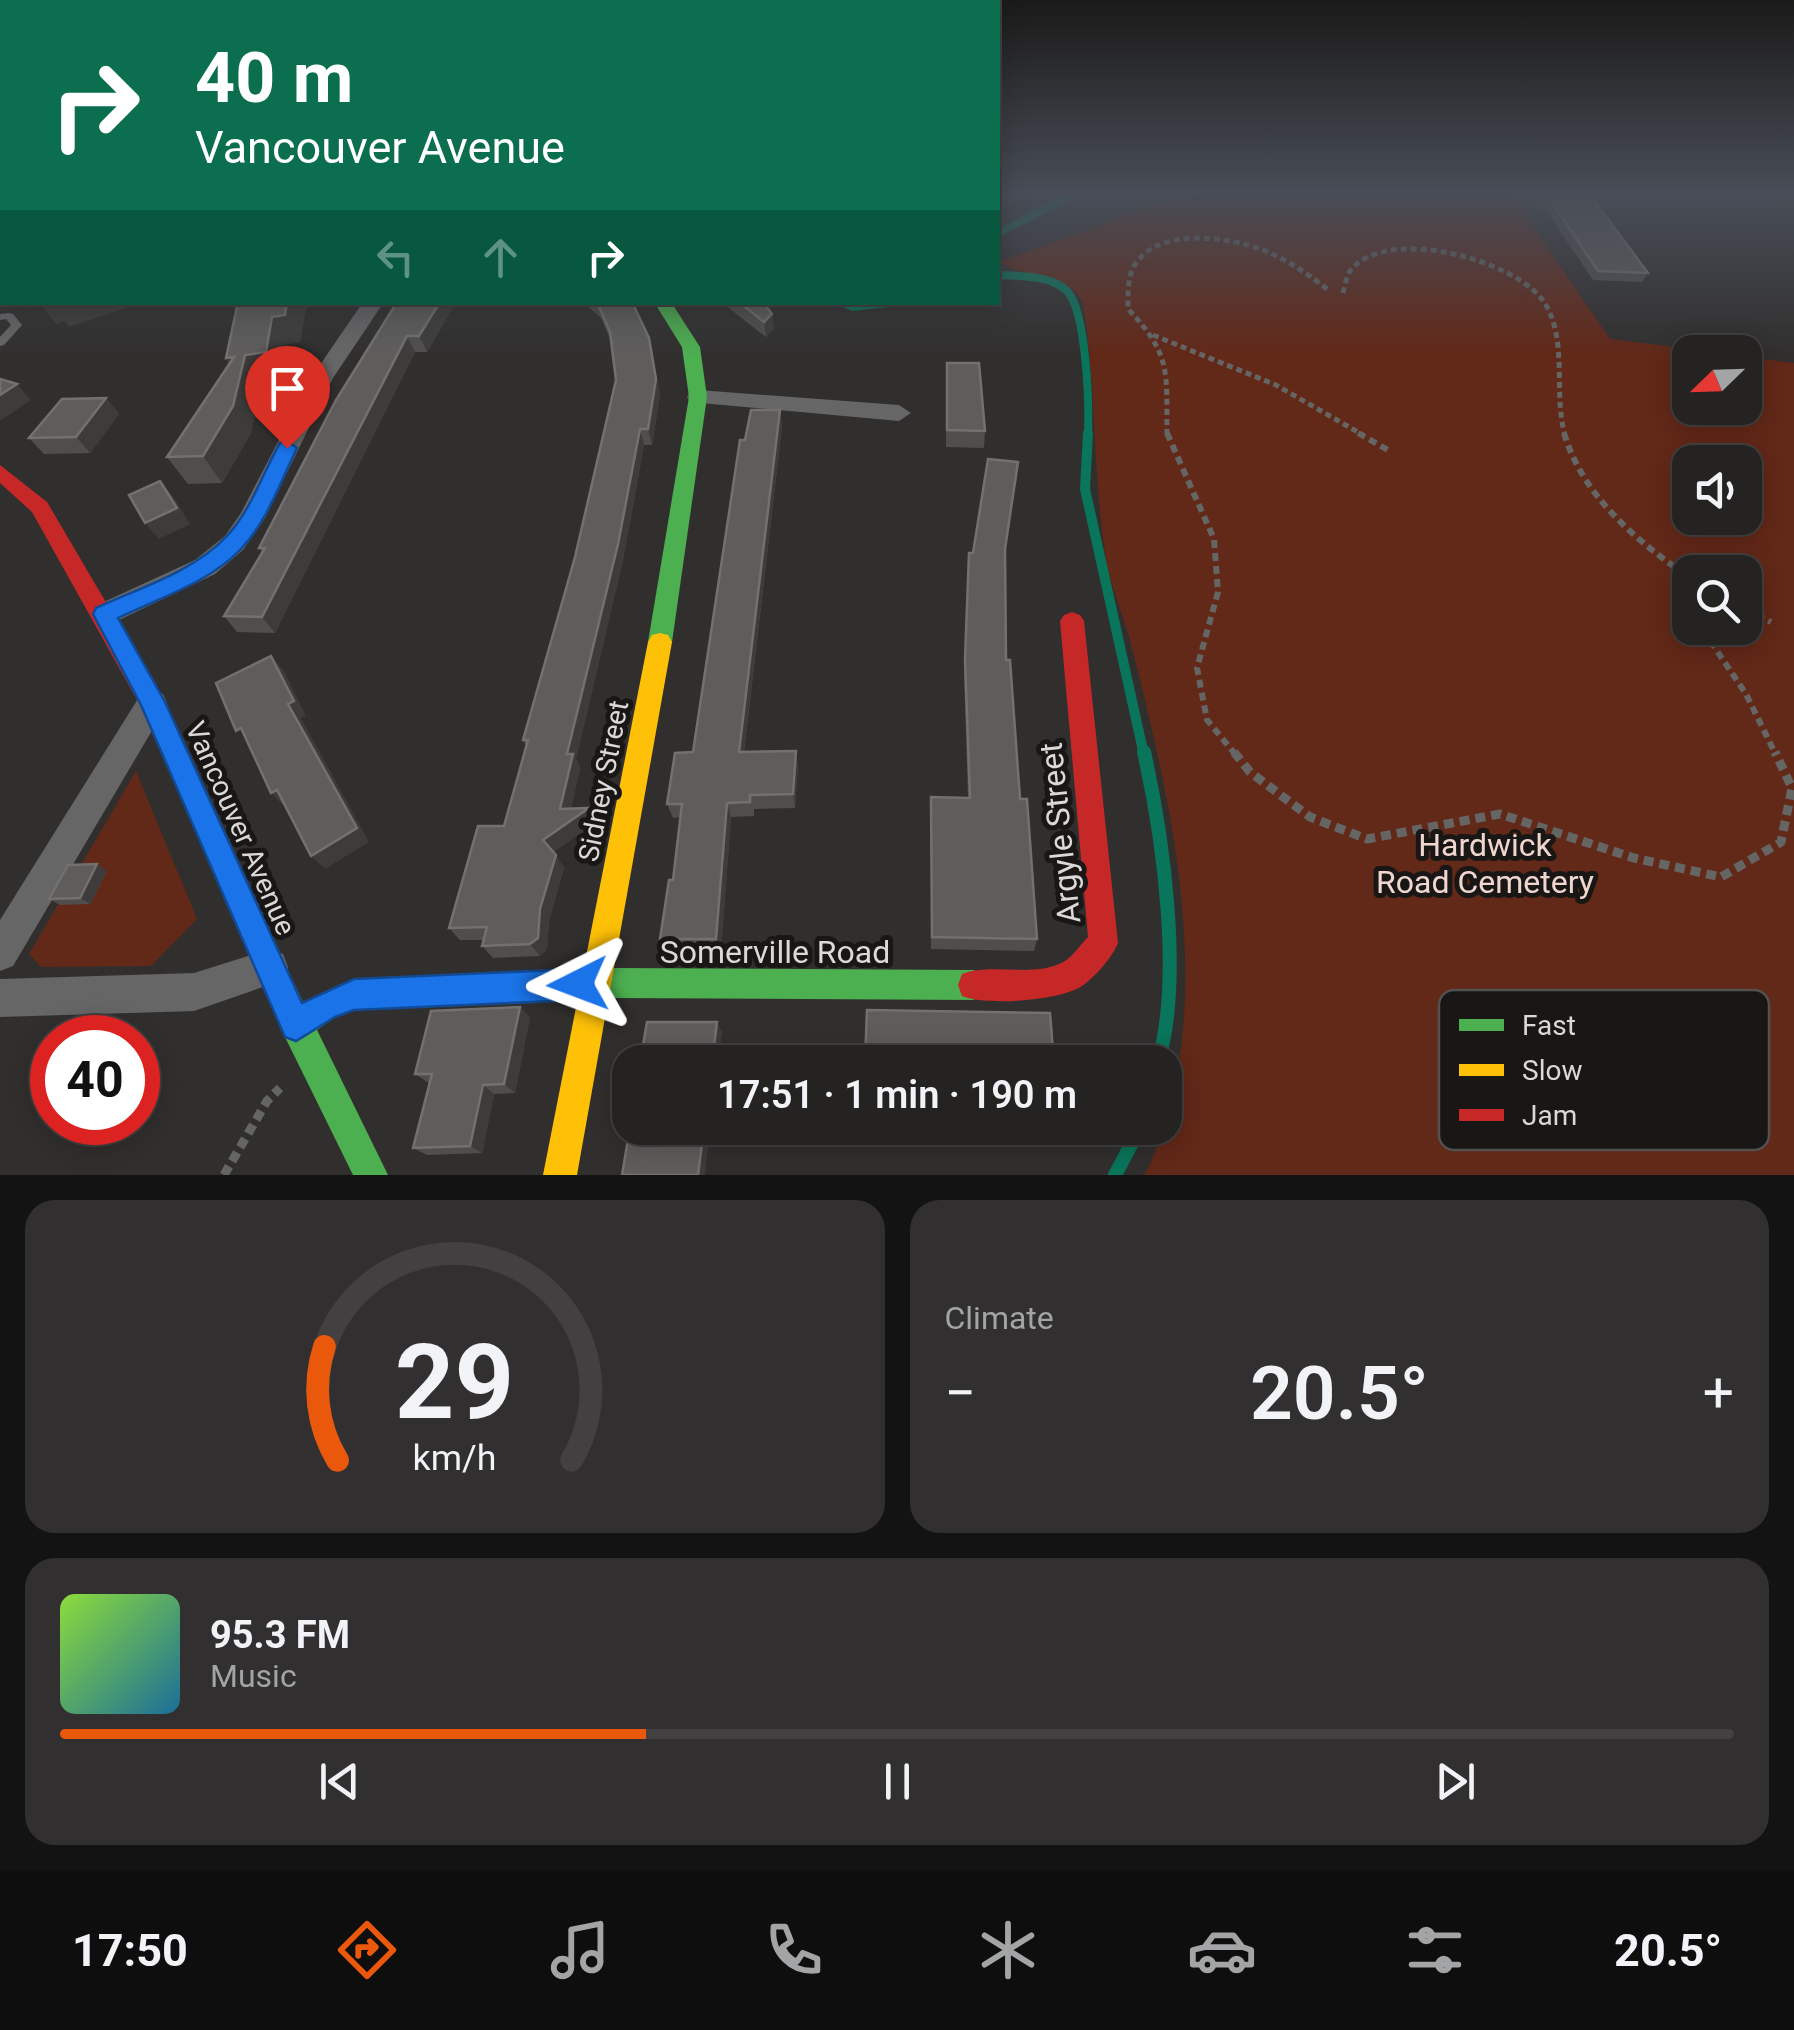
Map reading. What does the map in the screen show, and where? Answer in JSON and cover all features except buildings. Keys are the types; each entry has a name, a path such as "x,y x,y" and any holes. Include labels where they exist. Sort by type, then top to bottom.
{"street":[{"path":"104,614 205,567 234,543 252,518 322,378 372,305"},
{"name":"Sidney Street","path":"560,1175 661,637 698,397 691,347 664,305"},
{"path":"698,397 899,413"},
{"name":"Vancouver Avenue","path":"0,472 40,506 152,702 296,1026 371,1175"},
{"name":"Argyle Street","path":"1021,985 1072,975 1104,943 1072,621"},
{"path":"0,953 152,702"},
{"path":"0,998 194,992 270,967"},
{"name":"Somerville Road","path":"296,1026 326,1004 354,995 595,984 1021,985"}],"lane":[{"path":"0,317 9,316 17,325 0,344"}],"path":[{"path":"1161,247 1138,259 1128,284 1128,309 1152,334 1166,364 1167,435 1214,539 1218,592 1197,668 1208,720 1250,772 1310,817 1367,838 1500,814 1634,858 1721,877 1781,842 1792,788 1746,694 1713,645"},
{"path":"1253,247 1290,262 1330,291"},
{"path":"1343,293 1350,270 1366,259 1409,250 1462,255 1522,280 1540,296 1554,320 1561,424 1576,462 1600,500 1638,538 1672,564"},
{"path":"1152,334 1276,385 1388,450"},
{"path":"1762,618 1771,622"},
{"path":"224,1175 267,1101 313,1056"}],"green space":[{"name":"Hardwick Road Cemetery","path":"1041,247 1547,247 1610,339 1672,347 1672,425 1762,425 1762,359 1794,363 1794,1175 1144,1175 1157,1145 1182,1145 1181,1045 1185,998 1179,875 1157,753 1107,565 1083,302 1065,284 1000,263"},
{"path":"136,771 197,919 151,966 41,967 29,954"}],"waterway":[{"path":"1000,275 1052,281 1073,300 1085,359 1088,433"},
{"path":"848,305 870,305"},
{"path":"1088,433 1085,489 1144,755"},
{"path":"1144,752 1158,825 1170,950 1162,1045"},
{"path":"1115,1175 1131,1145"}],"traffic: fast":[{"path":"660,642 698,397 691,347 664,305"},
{"path":"272,971 371,1175"},
{"path":"296,1026 326,1005 354,995 613,983 973,985"}],"traffic: slow":[{"path":"560,1175 660,642"}],"traffic: jam":[{"path":"0,472 40,507 152,703 272,971"},
{"path":"973,985 1021,985 1072,975 1103,943 1072,621"}],"route":[{"path":"287,448 252,518 234,543 205,567 104,614 152,702 296,1026 326,1004 354,995 578,984"}]}
